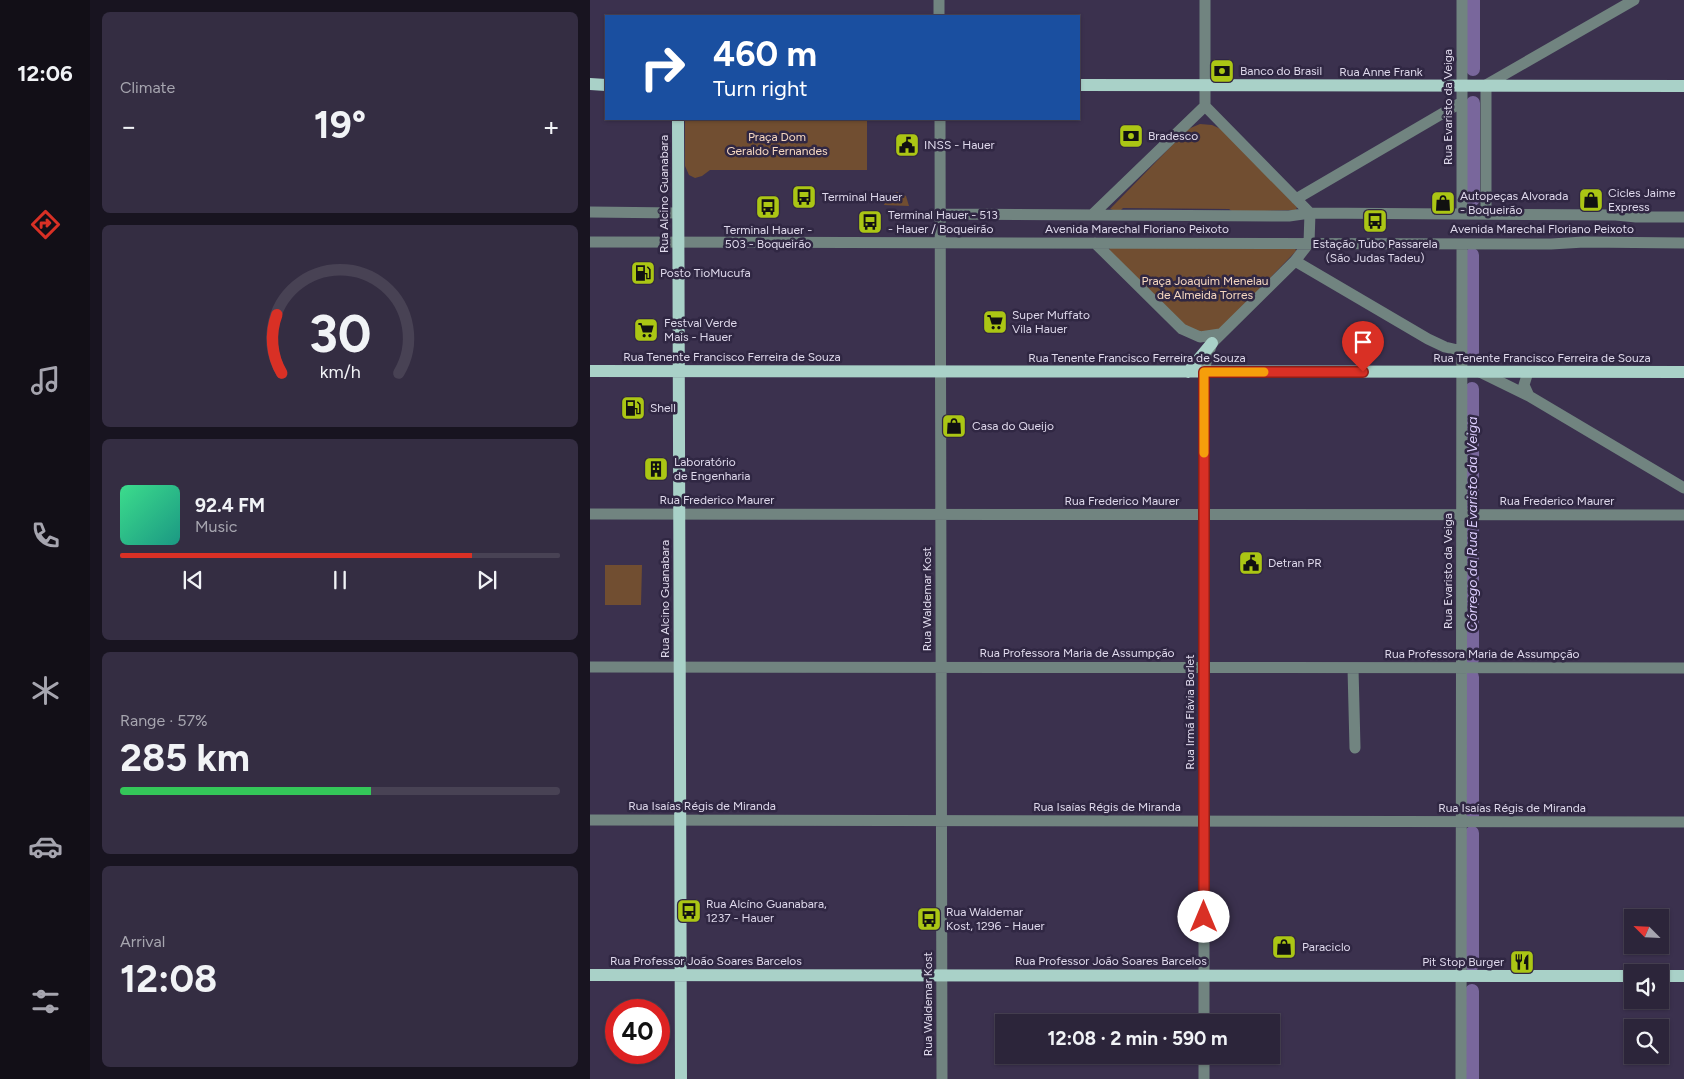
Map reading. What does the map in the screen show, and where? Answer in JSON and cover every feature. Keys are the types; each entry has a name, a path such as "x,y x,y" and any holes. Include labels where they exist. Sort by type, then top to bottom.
{"main road":[{"path":"590,84 605,84"},
{"name":"Rua Anne Frank","path":"1080,85 1684,86"},
{"name":"Rua Alcino Guanabara","path":"678,120 681,1079"},
{"path":"1188,372 1217,338"},
{"name":"Rua Tenente Francisco Ferreira de Souza","path":"590,371 1684,372"},
{"name":"Rua Professor João Soares Barcelos","path":"590,975 1624,976"},
{"path":"1669,976 1684,976"}],"street":[{"path":"940,0 940,15"},
{"path":"1095,243 1182,329 1200,337 1217,338 1295,262 1309,243 1310,213 1205,106 1205,0"},
{"name":"Rua Evaristo da Veiga","path":"1462,0 1462,214"},
{"path":"1486,214 1486,86 1634,0"},
{"path":"1296,199 1462,102"},
{"path":"1092,215 1205,106"},
{"name":"Rua Waldemar Kost","path":"940,120 942,1079"},
{"path":"590,212 678,213"},
{"name":"Avenida Marechal Floriano Peixoto","path":"940,214 1288,216 1310,213 1616,214 1636,217 1684,217"},
{"name":"Avenida Marechal Floriano Peixoto","path":"590,242 1462,244 1684,242"},
{"name":"Rua Evaristo da Veiga","path":"1461,1079 1462,667 1465,515 1462,244"},
{"path":"1295,262 1428,340 1462,351"},
{"name":"Rua Irmã Flávia Borlet","path":"1204,1014 1204,372 1207,358 1217,338"},
{"path":"1480,372 1529,396 1684,488"},
{"path":"1528,372 1524,385 1529,396"},
{"name":"Rua Frederico Maurer","path":"590,514 1684,515"},
{"name":"Rua Professora Maria de Assumpção","path":"590,667 1684,668"},
{"path":"1353,668 1355,748"},
{"name":"Rua Isaías Régis de Miranda","path":"590,820 1684,822"},
{"path":"1204,1064 1204,1079"}],"green space":[{"name":"Praça Dom Geraldo Fernandes","path":"685,120 867,120 867,170 710,170 702,176 695,178 689,175 685,166"},
{"path":"1200,124 1212,125 1223,130 1297,207 1296,210 1233,212 1229,209 1123,208 1119,212 1110,209 1188,129"},
{"path":"897,192 906,196 909,206 884,205 887,196"},
{"name":"Praça Joaquim Menelau de Almeida Torres","path":"1110,248 1295,248 1296,251 1217,333 1191,331 1109,250"},
{"path":"605,565 642,565 641,605 605,605"}],"waterway":[{"name":"Córrego da Rua Evaristo da Veiga","path":"1473,0 1473,69"},
{"name":"Córrego da Rua Evaristo da Veiga","path":"1473,103 1473,199"},
{"name":"Córrego da Rua Evaristo da Veiga","path":"1472,255 1472,356"},
{"name":"Córrego da Rua Evaristo da Veiga","path":"1472,389 1472,659"},
{"name":"Córrego da Rua Evaristo da Veiga","path":"1472,677 1472,816"},
{"name":"Córrego da Rua Evaristo da Veiga","path":"1472,833 1472,965"},
{"name":"Córrego da Rua Evaristo da Veiga","path":"1472,991 1472,1079"}],"slow traffic":[{"path":"1204,453 1204,372 1264,372"}],"place":[{"name":"Banco do Brasil","path":"1222,71"},
{"name":"Bradesco","path":"1131,136"},
{"name":"INSS - Hauer","path":"907,145"},
{"name":"Terminal Hauer","path":"804,197"},
{"name":"Cicles Jaime Express","path":"1591,200"},
{"name":"Autopeças Alvorada - Boqueirão","path":"1443,203"},
{"name":"Terminal Hauer - 503 - Boqueirão","path":"768,207"},
{"name":"Estação Tubo Passarela (São Judas Tadeu)","path":"1375,221"},
{"name":"Terminal Hauer - 513 - Hauer / Boqueirão","path":"870,222"},
{"name":"Posto TioMucufa","path":"643,273"},
{"name":"Super Muffato Vila Hauer","path":"995,322"},
{"name":"Festval Verde Mais - Hauer","path":"646,330"},
{"name":"Shell","path":"633,408"},
{"name":"Casa do Queijo","path":"954,426"},
{"name":"Laboratório de Engenharia","path":"656,469"},
{"name":"Detran PR","path":"1251,563"},
{"name":"Rua Alcíno Guanabara, 1237 - Hauer","path":"689,911"},
{"name":"Rua Waldemar Kost, 1296 - Hauer","path":"929,919"},
{"name":"Paraciclo","path":"1284,947"},
{"name":"Pit Stop Burger","path":"1522,962"}],"route":[{"path":"1204,917 1204,372 1363,372"}]}
